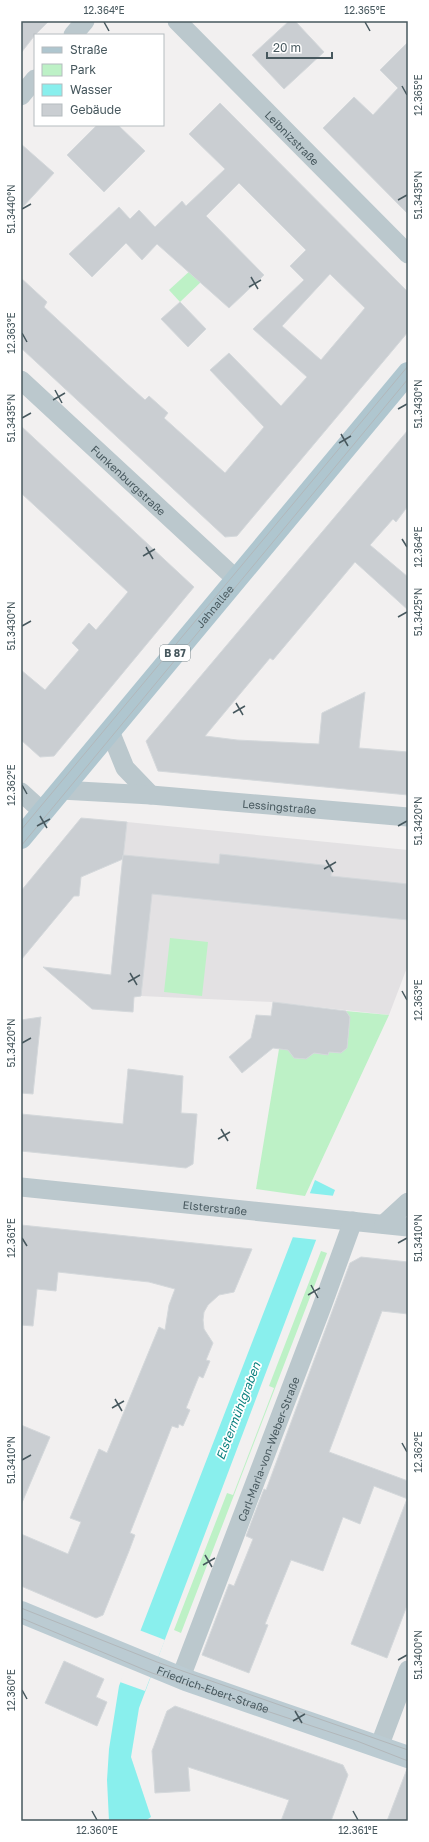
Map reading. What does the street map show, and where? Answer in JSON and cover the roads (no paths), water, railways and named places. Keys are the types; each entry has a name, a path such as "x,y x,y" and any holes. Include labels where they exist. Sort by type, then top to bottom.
{"main road":[{"name":"Jahnallee","path":"21,838 408,373"},
{"name":"Friedrich-Ebert-Straße","path":"21,1612 154,1667 408,1757"}],"street":[{"path":"74,34 85,21"},
{"name":"Leibnizstraße","path":"177,21 408,254"},
{"path":"21,96 34,80"},
{"name":"Funkenburgstraße","path":"21,380 236,579"},
{"path":"110,731 125,768 151,795"},
{"name":"Lessingstraße","path":"61,790 151,795 408,817"},
{"path":"21,792 43,812"},
{"name":"Elsterstraße","path":"21,1187 408,1227"},
{"path":"384,1224 408,1202"},
{"name":"Carl-Maria-von-Weber-Straße","path":"181,1677 353,1221"},
{"path":"379,1747 408,1670"}],"water":[{"name":"Elstermühlgraben","path":"315,1180 335,1190 139,1708 131,1757 151,1817 145,1821 109,1821 107,1780 109,1749 119,1686"}],"tram line":[{"path":"21,830 408,366"},
{"path":"21,846 408,379"},
{"path":"21,1608 157,1662 408,1750"},
{"path":"21,1618 152,1673 357,1741 408,1761"}]}
